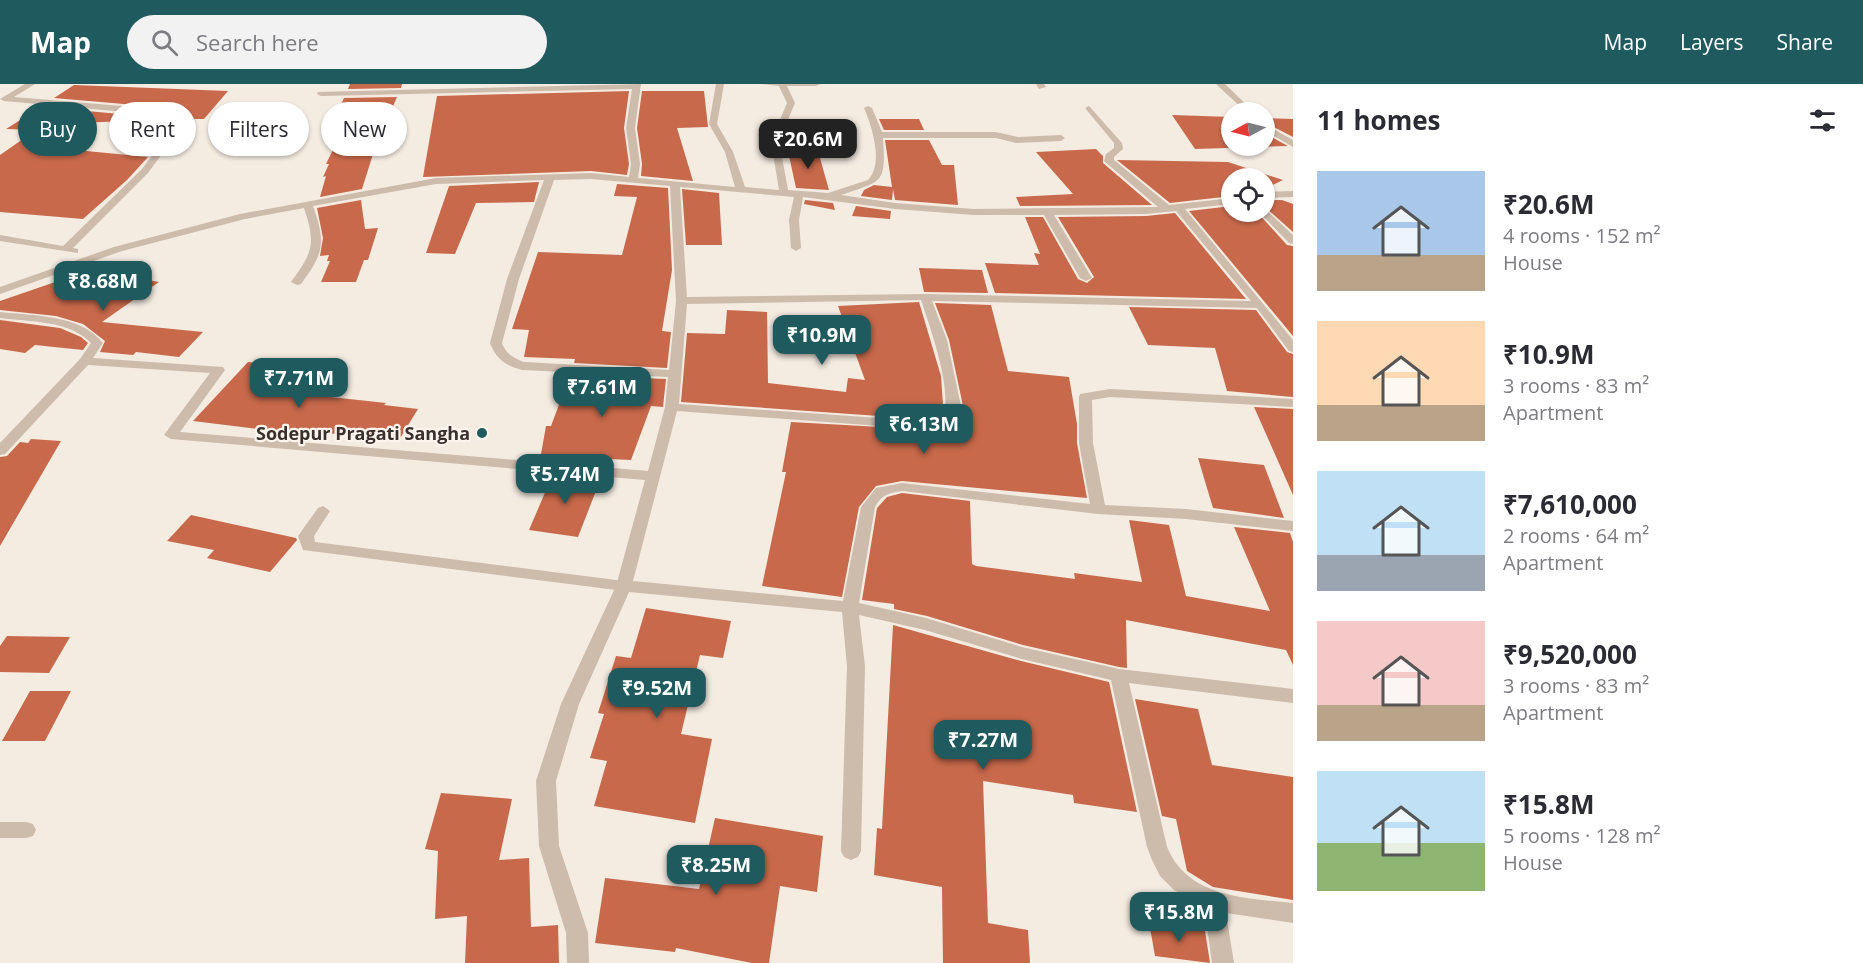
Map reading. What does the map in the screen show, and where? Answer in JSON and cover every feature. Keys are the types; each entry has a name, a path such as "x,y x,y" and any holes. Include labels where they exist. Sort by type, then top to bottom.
{"street":[{"path":"2,100 31,84"},
{"path":"720,84 713,123 729,152 741,190"},
{"path":"766,84 816,84"},
{"path":"782,84 791,103 775,141 783,193"},
{"path":"1220,84 1239,102"},
{"path":"321,94 535,86 637,85 632,109 631,143 638,163 633,180"},
{"path":"2,100 172,112 182,113 184,117 169,144 155,162 66,249"},
{"path":"828,196 871,182 876,177 880,168 878,135 868,108"},
{"path":"1089,108 1118,143 1119,149 1109,156 1109,161 1166,208"},
{"path":"1275,133 1293,144"},
{"path":"878,135 1004,135 1016,140 1061,138"},
{"path":"0,291 96,257 244,216 436,182 591,176 828,196 895,206 974,212 1166,208 1221,202"},
{"path":"550,178 513,279 496,343 499,352 507,361 522,366 676,374"},
{"path":"578,963 577,933 549,846 546,781 570,704 624,586 672,407 682,301 675,184"},
{"path":"1279,193 1293,185"},
{"path":"796,248 794,220 799,194"},
{"path":"1275,194 1293,194"},
{"path":"297,282 312,262 319,243 307,204"},
{"path":"1178,207 1293,348"},
{"path":"1047,211 1086,278"},
{"path":"1275,222 1293,241"},
{"path":"0,238 66,249 96,257"},
{"path":"682,301 804,301 925,297 1260,305"},
{"path":"672,407 893,423 934,424 949,419 954,406 941,340 925,297"},
{"path":"0,315 75,327 91,334 97,343 85,362 0,451"},
{"path":"85,362 219,369 171,435 653,476"},
{"path":"1098,509 1086,443 1085,397 1110,393 1293,403"},
{"path":"851,851 856,666 850,607 868,507 874,495 881,489 902,487 1098,509 1186,514 1293,526"},
{"path":"323,511 306,536 308,546 624,586 850,607 927,624 1022,653 1119,675 1293,696"},
{"path":"1119,675 1157,847 1168,871 1191,890 1214,902 1293,913"},
{"path":"0,830 26,830"},
{"path":"1214,902 1223,963"}],"building":[{"path":"350,84 402,84 401,88 348,89"},
{"path":"74,85 228,91 219,102 208,102 208,114 204,119 196,119 196,102 109,103 54,98"},
{"path":"629,91 624,128 629,164 627,175 591,171 423,177 437,96"},
{"path":"642,91 704,91 708,127 677,128 693,181 641,176 642,164 637,128"},
{"path":"397,97 395,102 342,102 344,98"},
{"path":"97,112 109,113 109,122 97,122"},
{"path":"1172,115 1221,117 1221,148 1195,149"},
{"path":"1275,118 1293,119 1293,137 1275,128"},
{"path":"879,119 919,119 924,130 884,130"},
{"path":"18,121 18,129 6,129"},
{"path":"1275,139 1288,146 1275,146"},
{"path":"885,140 929,140 942,165 954,165 958,205 895,200 893,189 892,200 861,196 864,190 874,185 892,187"},
{"path":"18,142 18,156 97,156 97,152 109,153 109,156 148,157 127,180 83,219 0,212 0,155"},
{"path":"1096,149 1103,156 1103,163 1152,205 1020,206 1016,197 1073,194 1036,152"},
{"path":"788,151 818,151 829,190 796,188"},
{"path":"330,156 372,156 362,189 320,197 326,176 323,177 329,164 326,164"},
{"path":"1117,160 1228,162 1246,168 1221,168 1221,197 1170,203"},
{"path":"1275,177 1283,180 1275,184"},
{"path":"539,182 534,202 476,203 455,254 426,253 449,186"},
{"path":"617,184 668,188 672,270 662,331 671,332 667,368 574,363 575,359 524,357 529,330 512,329 538,252 622,255 637,197 614,196"},
{"path":"682,189 719,193 722,245 686,245"},
{"path":"361,200 365,229 378,228 368,260 364,260 356,282 321,282 330,261 327,261 329,255 320,256 323,238 317,208"},
{"path":"805,200 833,203 835,210 804,204"},
{"path":"1275,200 1293,204 1293,232 1275,216"},
{"path":"856,206 891,211 890,219 852,216"},
{"path":"1221,207 1221,222 1266,222 1287,245 1293,246 1293,336 1189,211"},
{"path":"1175,213 1246,299 995,293 985,263 1039,265 1034,253 1040,254 1025,217 1043,217 1078,279 1087,283 1094,277 1058,217 1146,216"},
{"path":"919,268 982,270 988,293 924,292"},
{"path":"90,270 159,282 102,322 203,332 179,357 136,352 133,355 100,352 105,341 83,324 56,316 0,310 0,301"},
{"path":"919,302 941,376 943,405 941,414 933,418 681,402 687,333 725,334 727,310 767,312 768,383 846,392 848,378 865,380 838,306"},
{"path":"935,303 991,305 1008,371 1069,377 1087,498 902,481 876,486 859,507 842,597 762,586 786,472 782,472 791,422 934,430 956,423 963,406 949,340"},
{"path":"1129,307 1256,310 1287,352 1293,354 1293,397 1227,391 1215,348 1148,345"},
{"path":"0,320 60,328 81,337 88,343 83,350 35,345 25,353 0,349"},
{"path":"248,362 295,366 275,391 386,403 384,405 418,409 399,440 326,433 323,438 193,421"},
{"path":"570,375 666,379 663,407 651,406 631,460 609,459 606,465 559,461 562,455 541,454 546,426 551,426"},
{"path":"1254,407 1293,409 1293,495"},
{"path":"31,439 61,441 0,546 0,457 7,456 20,442 28,443"},
{"path":"1198,458 1264,465 1284,518 1213,508"},
{"path":"553,474 601,478 578,537 529,530"},
{"path":"902,493 970,501 972,564 976,566 1075,579 1074,573 1142,582 1129,520 1169,525 1186,596 1270,611 1234,527 1290,533 1293,542 1293,665 1286,650 1126,620 1127,668 1119,667 1023,645 927,616 894,609 894,604 862,600 877,508 887,497"},
{"path":"191,515 297,540 270,572 207,558 214,550 167,541"},
{"path":"646,608 731,621 723,658 700,655 681,734 712,739 695,823 594,806 607,761 590,758 604,714 598,713 616,656 631,658"},
{"path":"893,625 1021,661 1109,682 1137,812 1074,803 1073,795 983,781 988,923 1028,930 1030,963 943,963 942,887 874,875 877,828 882,829"},
{"path":"7,636 70,637 49,673 0,672 0,646"},
{"path":"30,691 71,691 45,741 2,741"},
{"path":"1135,699 1198,709 1212,765 1293,777 1293,900 1213,887 1187,871 1176,819 1162,816"},
{"path":"441,793 512,799 499,860 529,858 531,927 558,925 559,963 465,963 467,916 435,919 438,851 425,849"},
{"path":"715,818 823,836 817,892 780,886 769,963 752,963 676,948 675,952 595,943 605,878 699,889"},
{"path":"1149,922 1205,931 1210,963 1155,956"}],"place":[{"name":"Sodepur Pragati Sangha","path":"482,433"}]}
